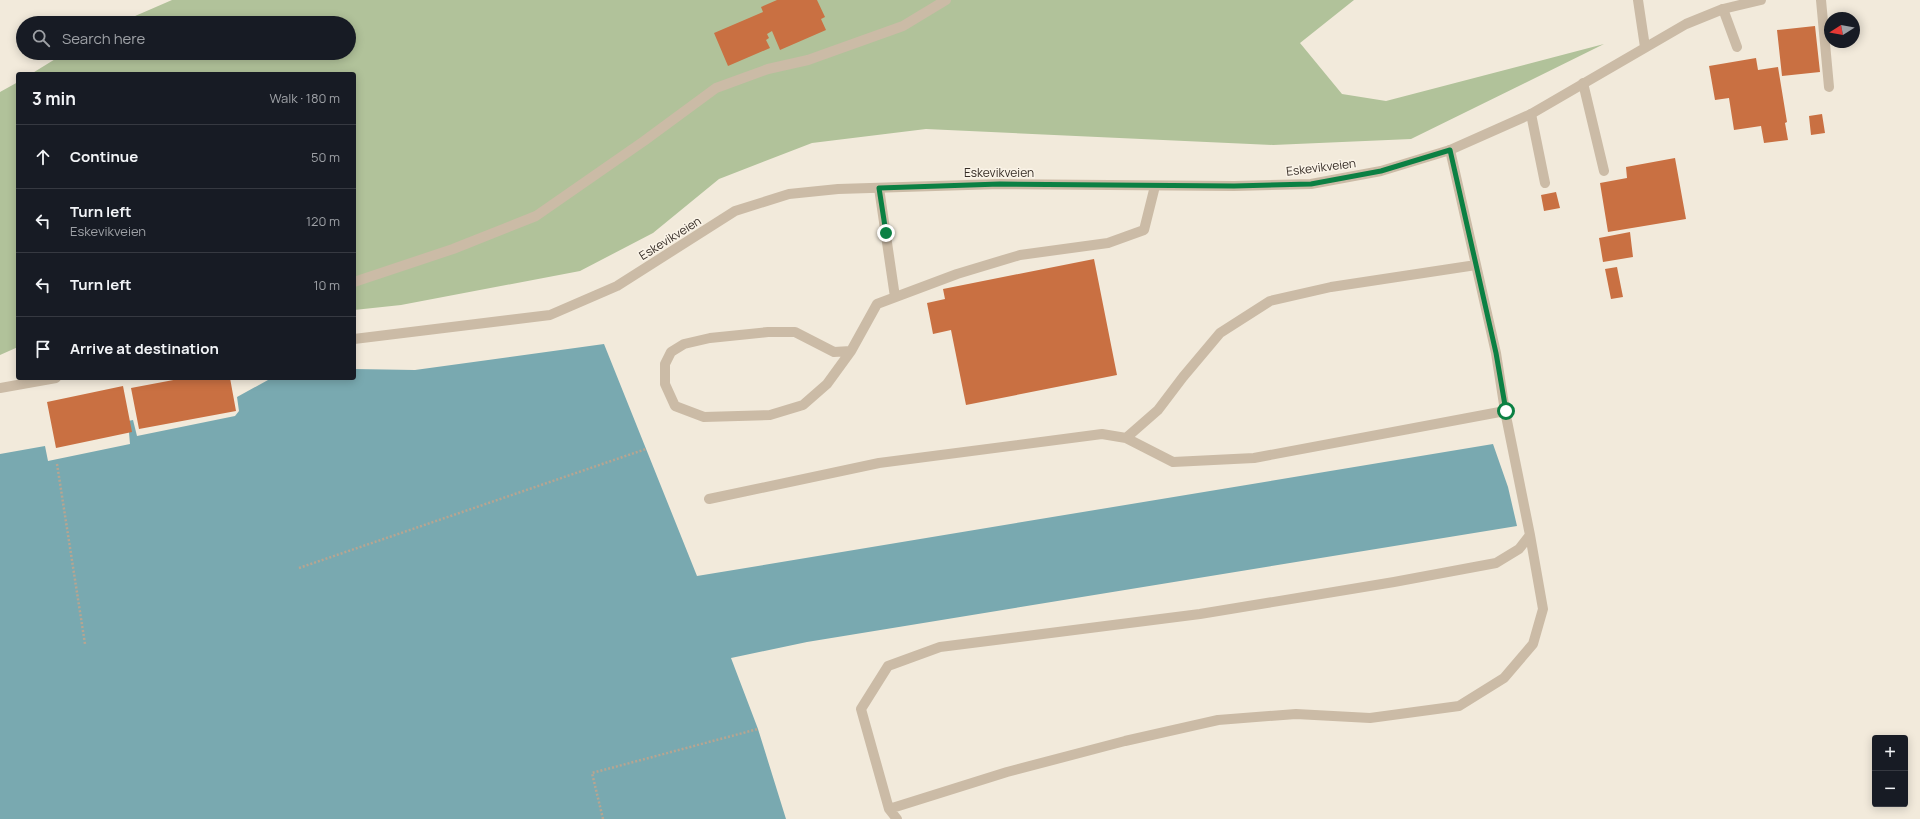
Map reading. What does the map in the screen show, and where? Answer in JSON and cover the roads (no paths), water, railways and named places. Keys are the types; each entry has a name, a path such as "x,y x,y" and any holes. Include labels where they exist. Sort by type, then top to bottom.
{"street":[{"path":"356,281 453,250 536,216 644,141 716,88 768,69 808,60 903,26 946,0"},
{"path":"1638,0 1645,47"},
{"name":"Eskevikveien","path":"356,339 550,315 617,286 735,211 789,194 838,189 1000,184 1234,186 1311,184 1381,171 1450,150 1531,114 1686,24 1723,9 1761,0"},
{"path":"1821,0 1829,87"},
{"path":"1723,9 1737,47"},
{"path":"1583,83 1604,170"},
{"path":"1531,114 1545,183"},
{"path":"889,809 1007,772 1125,741 1218,720 1296,714 1370,718 1459,706 1504,678 1533,644 1543,609 1496,353 1450,150"},
{"path":"851,351 834,352 795,332 768,332 710,338 684,344 671,352 665,364 665,384 675,406 704,417 770,415 803,405 827,384 851,351 877,304 956,274 1020,255 1108,243 1144,230 1154,186"},
{"path":"879,188 895,297"},
{"path":"1126,438 1158,410 1182,377 1220,333 1270,300 1331,287 1476,265"},
{"path":"0,388 45,380"},
{"path":"709,499 879,463 1102,434 1126,438 1173,462 1254,458 1506,411"},
{"path":"897,819 889,809 861,709 888,666 940,648 1200,614 1394,582 1496,563 1519,550 1530,535"}],"water":[{"path":"604,344 697,576 1493,444 1508,487 1517,526 807,642 731,658 758,729 786,819 0,819 0,454 45,446 48,461 130,444 128,421 133,420 137,436 235,416 239,411 237,397 268,380 356,380 356,369 415,370"}]}
